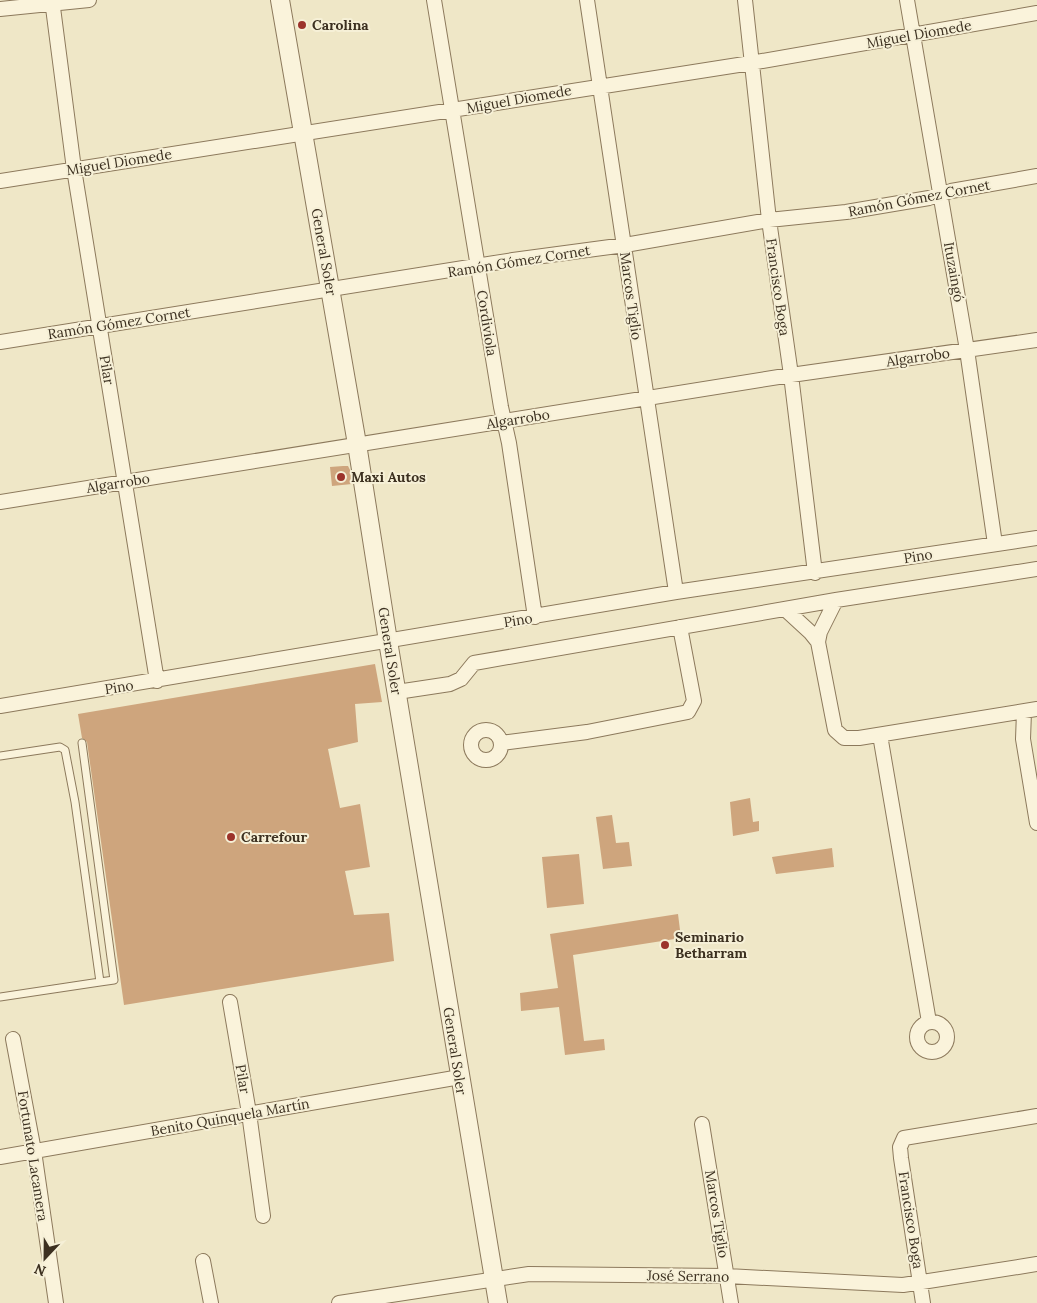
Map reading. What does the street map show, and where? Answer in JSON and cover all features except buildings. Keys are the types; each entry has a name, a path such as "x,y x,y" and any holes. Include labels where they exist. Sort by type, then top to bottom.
{"street":[{"path":"0,9 52,2 89,0"},
{"name":"General Soler","path":"280,0 357,444 498,1303"},
{"name":"Cordiviola","path":"434,0 505,421 535,617"},
{"name":"Marcos Tiglio","path":"587,0 601,85 645,398 676,592"},
{"name":"Francisco Boga","path":"744,0 769,220 791,375 815,573"},
{"name":"Ituzaingó","path":"907,0 967,350 995,544"},
{"name":"Pilar","path":"52,2 74,169 157,681"},
{"name":"Miguel Diomede","path":"0,181 601,85 751,63 1037,13"},
{"name":"Ramón Gómez Cornet","path":"0,342 330,289 624,245 769,220 846,212 1037,176"},
{"name":"Algarrobo","path":"0,502 791,375 1037,340"},
{"name":"Pino","path":"0,706 676,592 815,573 1037,538"},
{"path":"397,692 450,684 462,679 474,663 836,600 1037,569"},
{"path":"836,600 820,632 818,642 837,734 844,738 880,735 1031,710 1023,739 1037,822"},
{"path":"784,609 810,632 818,642"},
{"path":"501,742 587,732 688,712 694,701 680,627"},
{"path":"880,735 929,1022"},
{"name":"Pilar","path":"230,1002 249,1113 263,1216"},
{"name":"Fortunato Lacamera","path":"13,1039 34,1151 56,1303"},
{"name":"Benito Quinquela Martín","path":"0,1157 460,1077"},
{"name":"Francisco Boga","path":"923,1303 901,1158 900,1148 904,1138 1037,1116"},
{"name":"Marcos Tiglio","path":"702,1124 731,1303"},
{"path":"203,1261 210,1303"},
{"name":"José Serrano","path":"339,1303 529,1274 727,1276 903,1285 921,1284 1037,1264"}],"lane":[{"path":"0,997 114,980 82,742"},
{"path":"0,756 60,747 65,750 75,802 100,982"}],"place":[{"name":"Carolina","path":"302,25"},
{"name":"Maxi Autos","path":"341,477"},
{"name":"Carrefour","path":"231,837"},
{"name":"Seminario Betharram","path":"665,945"}]}
